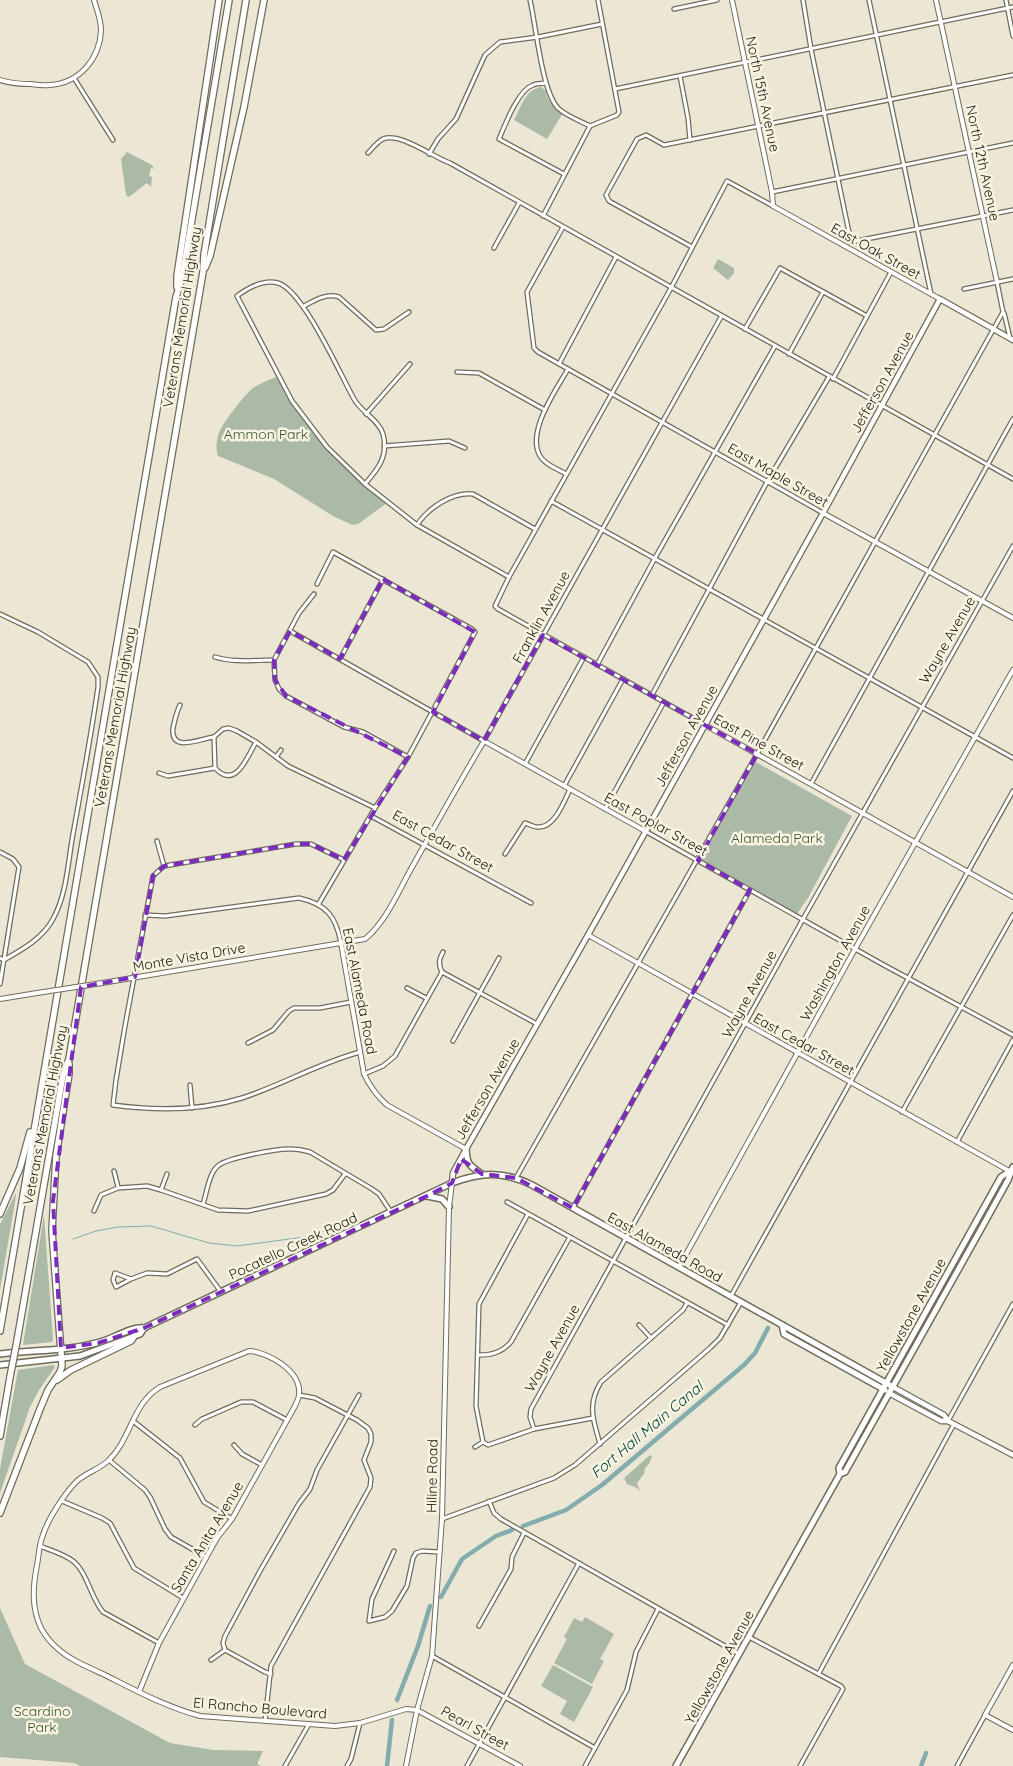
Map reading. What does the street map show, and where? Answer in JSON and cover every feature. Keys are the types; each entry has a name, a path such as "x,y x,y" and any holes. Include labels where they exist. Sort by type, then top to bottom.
{"highway":[{"path":"176,296 177,276 216,33 219,0"},
{"name":"Veterans Memorial Highway","path":"0,1331 176,296 182,278 229,0"},
{"name":"Veterans Memorial Highway","path":"0,1436 63,1075 68,1059 204,272 204,255 246,0"},
{"path":"204,272 210,256 231,166 264,0"},
{"path":"0,1513 40,1408 62,1366 52,1221 56,1156 69,1074 68,1059"},
{"path":"0,1214 20,1168 38,1104"},
{"path":"53,1383 71,1370 131,1341 135,1335"}],"main road":[{"name":"East Oak Street","path":"940,299 1011,339"},
{"name":"Jefferson Avenue","path":"452,1183 453,1173 466,1149 646,831 940,299"},
{"path":"466,1149 468,1165 482,1174"},
{"name":"Yellowstone Avenue","path":"840,1474 839,1468 1001,1177 1012,1170"},
{"name":"Yellowstone Avenue","path":"676,1766 840,1474 845,1472 893,1387 1012,1170"},
{"name":"East Alameda Road","path":"452,1183 482,1174 516,1178 893,1387"},
{"name":"Pocatello Creek Road","path":"0,1354 98,1343 134,1328 144,1328 452,1183"},
{"path":"427,1196 442,1199 449,1207"},
{"name":"East Alameda Road","path":"782,1325 784,1334 889,1393"},
{"name":"Pocatello Creek Road","path":"0,1365 61,1359 92,1353 140,1334 144,1328"},
{"path":"893,1387 944,1415 948,1421 1013,1456"},
{"path":"889,1393 941,1422 948,1421"}],"street":[{"path":"0,80 15,83 51,85 74,78 90,64 99,42 100,21 94,0"},
{"path":"530,0 545,83 553,101 559,109 590,126"},
{"path":"543,216 590,126 617,115 619,112 598,0"},
{"path":"674,9 717,0"},
{"name":"North 15th Avenue","path":"732,0 759,126 773,206"},
{"path":"803,0 811,49 851,242 848,248"},
{"path":"869,0 931,294"},
{"name":"North 12th Avenue","path":"936,0 996,282 1011,339"},
{"path":"1006,0 1013,36"},
{"path":"615,89 1013,7"},
{"path":"429,154 438,139 456,119 486,55 500,42 538,37 602,24"},
{"path":"365,484 383,461 383,433 377,424 355,402 304,306 292,291 280,284 267,282 262,282 247,289 237,296 244,310 292,401 327,447 365,484 416,525 509,577 671,288 692,247 610,201 606,195 637,139 646,135 664,145 1013,75"},
{"path":"680,76 690,140"},
{"path":"74,78 113,140"},
{"path":"545,83 533,84 525,90 517,101 499,139 564,174"},
{"path":"368,153 381,140 392,137 403,140 450,164 1013,479"},
{"path":"772,192 1013,144"},
{"name":"East Oak Street","path":"692,247 727,181 940,299"},
{"path":"494,248 519,203"},
{"path":"851,242 1013,210"},
{"name":"East Maple Street","path":"562,227 527,292 534,348 538,352 767,482 1013,618"},
{"path":"559,364 616,257"},
{"path":"745,330 780,268 867,316"},
{"path":"652,695 708,588 767,482 831,378 891,272"},
{"path":"964,289 1013,279"},
{"path":"789,354 823,292"},
{"path":"304,306 331,295 339,297 376,330 384,328 409,312"},
{"path":"516,1178 639,965 1003,312"},
{"name":"Franklin Avenue","path":"377,927 544,635 721,316"},
{"path":"598,665 655,558 775,346"},
{"path":"366,414 410,364"},
{"path":"566,474 544,461 537,450 537,430 545,410 568,369"},
{"path":"457,372 479,373 545,410"},
{"path":"811,784 1013,419"},
{"path":"384,446 449,441 465,448"},
{"path":"416,525 421,518 437,505 455,495 466,493 473,494 535,529"},
{"path":"552,501 1013,758"},
{"name":"Wayne Avenue","path":"534,1429 530,1417 531,1409 802,919 1013,546"},
{"path":"317,584 333,552 475,632 408,757 370,816 318,905"},
{"name":"East Pine Street","path":"509,577 495,606 498,609 1013,897"},
{"path":"340,659 383,579"},
{"path":"314,594 299,613 274,660 275,680 279,689 286,696 344,727 362,732 408,757"},
{"path":"0,614 38,632 88,662 98,677 88,754 63,890 57,910 46,930 36,939 4,960"},
{"name":"East Poplar Street","path":"290,631 570,790 1013,1035"},
{"path":"215,657 239,662 274,660"},
{"path":"525,764 584,657"},
{"name":"Washington Avenue","path":"679,1267 855,949 1013,670"},
{"path":"564,786 624,679"},
{"path":"605,808 664,702"},
{"path":"180,705 176,713 172,736 174,740 178,743 184,743 214,737 215,768 226,777 234,775 241,767 256,742"},
{"name":"East Cedar Street","path":"214,737 223,729 229,728 256,742 288,766 375,808"},
{"path":"276,757 280,750"},
{"path":"159,773 168,776 215,768"},
{"path":"505,854 525,823 537,827 546,826 554,819 570,790"},
{"path":"731,1296 1013,791"},
{"name":"East Cedar Street","path":"370,816 426,844 531,903"},
{"path":"157,841 164,866"},
{"path":"344,860 311,844 296,844 164,866 153,876 117,1071 114,1105 142,1109 201,1108 244,1097 342,1057 360,1052"},
{"path":"0,852 13,859 19,867 0,984"},
{"path":"573,1208 750,890"},
{"name":"East Alameda Road","path":"145,915 165,916 299,898 310,900 331,914 338,927 364,1074 369,1086 387,1105 466,1149"},
{"path":"902,1112 1013,915"},
{"name":"Monte Vista Drive","path":"0,999 365,939 377,927"},
{"name":"East Cedar Street","path":"588,935 902,1112 1012,1170"},
{"path":"443,952 440,957 439,966 442,972 537,1024"},
{"path":"0,958 4,960"},
{"path":"453,1041 499,958"},
{"path":"364,1074 383,1066 395,1056 442,972"},
{"path":"407,988 426,998"},
{"path":"248,1042 273,1030 288,1011 294,1008 320,1008 351,1002"},
{"path":"957,1142 1013,1040"},
{"path":"190,1085 192,1108"},
{"path":"203,1204 218,1165 232,1159 288,1148 302,1150 379,1194 391,1212"},
{"path":"114,1171 118,1188"},
{"path":"161,1190 167,1174"},
{"path":"94,1211 101,1195 118,1188 141,1186 161,1190 218,1210 248,1211 326,1194 332,1190 345,1174"},
{"name":"Hiline Road","path":"406,1766 432,1656 442,1519 449,1207 452,1183"},
{"path":"507,1202 728,1325"},
{"path":"528,1214 479,1304 476,1406 483,1442 488,1445 534,1429 593,1418"},
{"path":"478,1355 497,1353 511,1342 570,1237"},
{"path":"131,1278 115,1273 113,1280 116,1287 131,1278 146,1273 167,1274 197,1259 222,1292"},
{"path":"442,1519 554,1478 575,1465 710,1348 720,1338 741,1302"},
{"path":"600,1444 593,1418 592,1401 596,1390 601,1382 683,1310 687,1303"},
{"path":"948,1421 1013,1304"},
{"path":"639,1325 651,1338"},
{"name":"El Rancho Boulevard","path":"299,1395 298,1384 294,1376 270,1357 256,1351 249,1351 151,1392 143,1401 109,1460 84,1475 75,1483 62,1500 43,1535 33,1598 35,1613 51,1642 66,1654 182,1712 200,1716 265,1722 334,1726 360,1723 391,1712 418,1710"},
{"path":"265,1722 272,1666 370,1487 370,1478 364,1460 371,1442 371,1434 364,1424 315,1398 299,1395"},
{"name":"Santa Anita Avenue","path":"139,1692 159,1643 217,1538 232,1519 299,1395"},
{"path":"271,1674 225,1650 223,1643 225,1636 264,1562 298,1505 310,1489 317,1470 359,1396"},
{"path":"195,1425 202,1419 241,1402 253,1402 287,1420"},
{"path":"133,1421 180,1458 204,1502 232,1519"},
{"path":"820,1673 888,1550 954,1424"},
{"path":"475,1447 483,1442"},
{"path":"234,1445 242,1454 262,1465"},
{"path":"109,1460 145,1490 171,1537 206,1557"},
{"path":"62,1500 110,1523 134,1568 184,1598"},
{"path":"489,1501 494,1513 501,1519 739,1654"},
{"path":"479,1626 511,1569 512,1557 524,1533"},
{"path":"40,1546 66,1557 78,1566 98,1606 103,1612 159,1643"},
{"path":"394,1550 372,1599 369,1621 384,1617 392,1611 409,1582 413,1558 416,1553 422,1551 439,1552"},
{"path":"384,1555 390,1558"},
{"path":"467,1766 579,1563"},
{"path":"585,1766 627,1690 636,1652 658,1609"},
{"path":"749,1636 820,1673 843,1689 800,1766"},
{"path":"211,1660 225,1650"},
{"path":"432,1656 595,1748"},
{"path":"957,1766 1013,1665"},
{"name":"Pearl Street","path":"418,1710 520,1766"},
{"path":"985,1715 1013,1730"},
{"path":"347,1766 351,1759 360,1723"},
{"path":"285,1766 309,1724"}],"highlighted area":[{"path":"383,579 475,632 433,712 484,741 543,635 757,754 698,860 750,890 573,1208 516,1178 482,1174 461,1159 452,1183 144,1328 98,1343 61,1348 53,1201 81,987 135,977 153,876 164,866 296,844 311,844 344,860 408,757 286,696 275,680 274,660 290,631 340,659"}],"green space":[{"path":"541,87 546,91 552,104 563,113 547,139 514,120 527,95"},
{"path":"127,152 152,165 154,169 151,168 149,176 152,177 151,187 147,183 129,197 126,195 121,159"},
{"path":"718,259 734,268 734,273 728,280 713,268"},
{"name":"Ammon Park","path":"278,376 292,401 327,447 387,503 358,524 352,525 333,516 274,479 218,456 218,436 233,411 253,388"},
{"name":"Alameda Park","path":"756,762 852,816 808,898 797,914 700,859"},
{"path":"16,1193 16,1196 0,1290 0,1224"},
{"path":"44,1215 53,1339 52,1342 23,1345"},
{"path":"53,1365 55,1367 30,1407 0,1493 0,1469 18,1370"},
{"path":"650,1455 652,1457 649,1464 637,1483 640,1491 627,1484 624,1478"},
{"name":"Scardino Park","path":"0,1608 25,1664 170,1743 213,1750 263,1751 257,1764 261,1766 80,1766 74,1763 0,1757"},
{"path":"585,1617 614,1634 600,1659 604,1661 592,1684 554,1663 567,1639 564,1637 574,1618 582,1622"},
{"path":"553,1665 593,1687 574,1722 560,1714 567,1701 541,1686"}],"waterway":[{"path":"73,1239 96,1231 118,1227 151,1226 209,1243 237,1246 305,1237 336,1227"},
{"name":"Fort Hall Main Canal","path":"523,1526 566,1510 602,1485 744,1365 755,1353 768,1328"},
{"name":"Fort Hall Main Canal","path":"441,1597 462,1559 496,1536 512,1530"},
{"name":"Fort Hall Main Canal","path":"397,1700 418,1646 430,1606"},
{"name":"Fort Hall Main Canal","path":"387,1766 392,1720"},
{"path":"921,1766 926,1753"}]}
